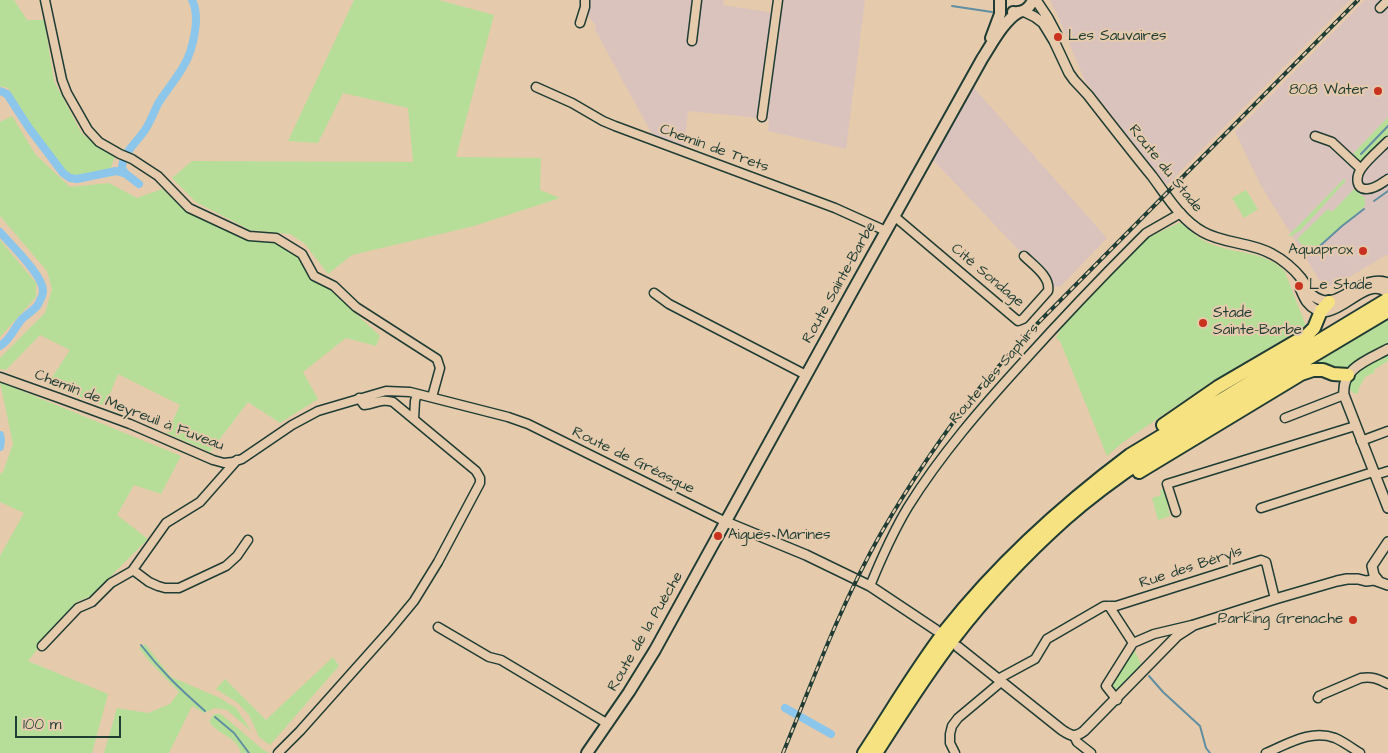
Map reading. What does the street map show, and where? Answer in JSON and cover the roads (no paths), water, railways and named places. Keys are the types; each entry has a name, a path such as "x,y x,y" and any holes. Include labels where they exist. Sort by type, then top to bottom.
{"highway":[{"path":"864,753 922,664 952,623 1002,565 1065,513 1385,296"},
{"path":"876,753 954,637 1065,513 1082,486 1117,457 1218,387 1307,335 1314,328 1325,306"},
{"path":"1065,513 1119,484 1301,374 1313,370 1322,370 1333,374 1345,385"}],"main road":[{"name":"Route Sainte-Barbe","path":"982,59 1000,14 1000,0"},
{"path":"1000,0 1010,11 1021,12"},
{"name":"Route Sainte-Barbe","path":"726,522 982,59 1005,24 1035,0"},
{"name":"Route de la Puèche","path":"587,753 608,724 655,650 726,522"}],"street":[{"path":"45,0 62,80 88,130 99,142 158,176 189,208 249,236 276,238 302,254 314,276 334,286 356,307 437,359 440,368 432,397"},
{"path":"580,23 585,0"},
{"path":"692,41 697,0"},
{"path":"762,118 778,0"},
{"name":"Route du Stade","path":"1035,0 1048,18 1088,95"},
{"path":"1380,8 1388,0"},
{"name":"Route du Stade","path":"1021,12 1035,17 1043,23 1069,73 1191,224 1209,235 1270,252 1302,278 1309,293 1322,301 1325,306"},
{"name":"Chemin de Trets","path":"536,87 572,103 615,126 835,208 886,231"},
{"path":"1315,136 1332,142 1361,169"},
{"path":"1388,141 1361,169 1356,179 1358,184 1367,190 1388,179"},
{"name":"Route des Saphirs","path":"870,586 886,550 908,509 937,464 985,403 1078,302 1146,233 1181,213"},
{"name":"Cité Sondage","path":"894,216 1018,321 1022,319 1049,288 1047,279 1024,256"},
{"path":"1325,306 1365,284 1385,296 1387,273"},
{"path":"654,293 669,304 806,375"},
{"path":"1388,349 1351,370 1345,385 1355,426 1388,508"},
{"name":"Chemin de Meyreuil à Fuveau","path":"0,378 130,424 208,458 224,463 237,460 251,453 292,425 318,411 386,391 398,391 432,397 528,424"},
{"path":"1285,418 1345,385"},
{"path":"414,418 417,394"},
{"path":"278,753 300,731 414,601 438,562 478,488 480,478 476,471 414,418 390,401 384,400 364,405 359,398"},
{"name":"Route de Gréasque","path":"528,424 726,522"},
{"path":"1176,512 1167,484 1355,426"},
{"path":"1361,441 1388,431"},
{"path":"42,646 78,608 92,602 111,583 133,570 166,523 200,502 237,460"},
{"path":"1261,508 1374,473 1388,471"},
{"path":"726,522 806,555 870,586 936,630"},
{"path":"133,570 148,582 158,586 179,588 226,566 237,556 248,540"},
{"path":"1358,579 1366,574 1388,542"},
{"name":"Rue des Béryls","path":"1112,606 1262,560 1266,562 1275,599"},
{"path":"1372,566 1372,571 1378,580"},
{"path":"1116,700 1106,686 1133,643 1154,634 1194,625 1337,581 1378,580 1388,584"},
{"path":"955,753 950,743 950,734 952,726 958,718 999,680 1035,659 1047,640 1104,606 1112,606 1133,643"},
{"path":"958,647 1062,730 1070,736 1074,736 1084,731 1178,636 1194,625"},
{"path":"438,627 489,657 501,660 608,724"},
{"path":"1318,698 1344,685 1369,677 1388,684"},
{"path":"1266,753 1304,737 1318,735 1335,738 1360,753"},
{"path":"1074,736 1081,746 1091,753"}],"waterway":[{"path":"139,184 122,169 124,158 145,130 159,102 187,60 193,43 196,24 195,7 192,0"},
{"path":"952,6 992,12"},
{"path":"0,91 7,94 29,128 63,173 70,178 77,179 116,171 126,174"},
{"path":"1361,154 1388,126"},
{"path":"1374,201 1388,191"},
{"path":"1311,254 1364,209"},
{"path":"0,232 38,277 43,291 37,306 22,319 10,337 0,346"},
{"path":"0,435 0,447"},
{"path":"141,645 171,680 205,711"},
{"path":"1149,676 1163,692 1200,726 1206,748 1210,753"},
{"path":"785,708 831,734"},
{"path":"215,717 234,733 249,753"}],"railway":[{"path":"783,753 828,642 866,561 915,477 968,403 1030,331 1358,0"}],"place":[{"name":"Les Sauvaires","path":"1058,37"},
{"name":"808 Water","path":"1378,91"},
{"name":"Aquaprox","path":"1363,251"},
{"name":"Le Stade","path":"1299,286"},
{"name":"Stade Sainte-Barbe","path":"1203,323"},
{"name":"Aigues Marines","path":"718,536"},
{"name":"Parking Grenache","path":"1353,620"}]}
